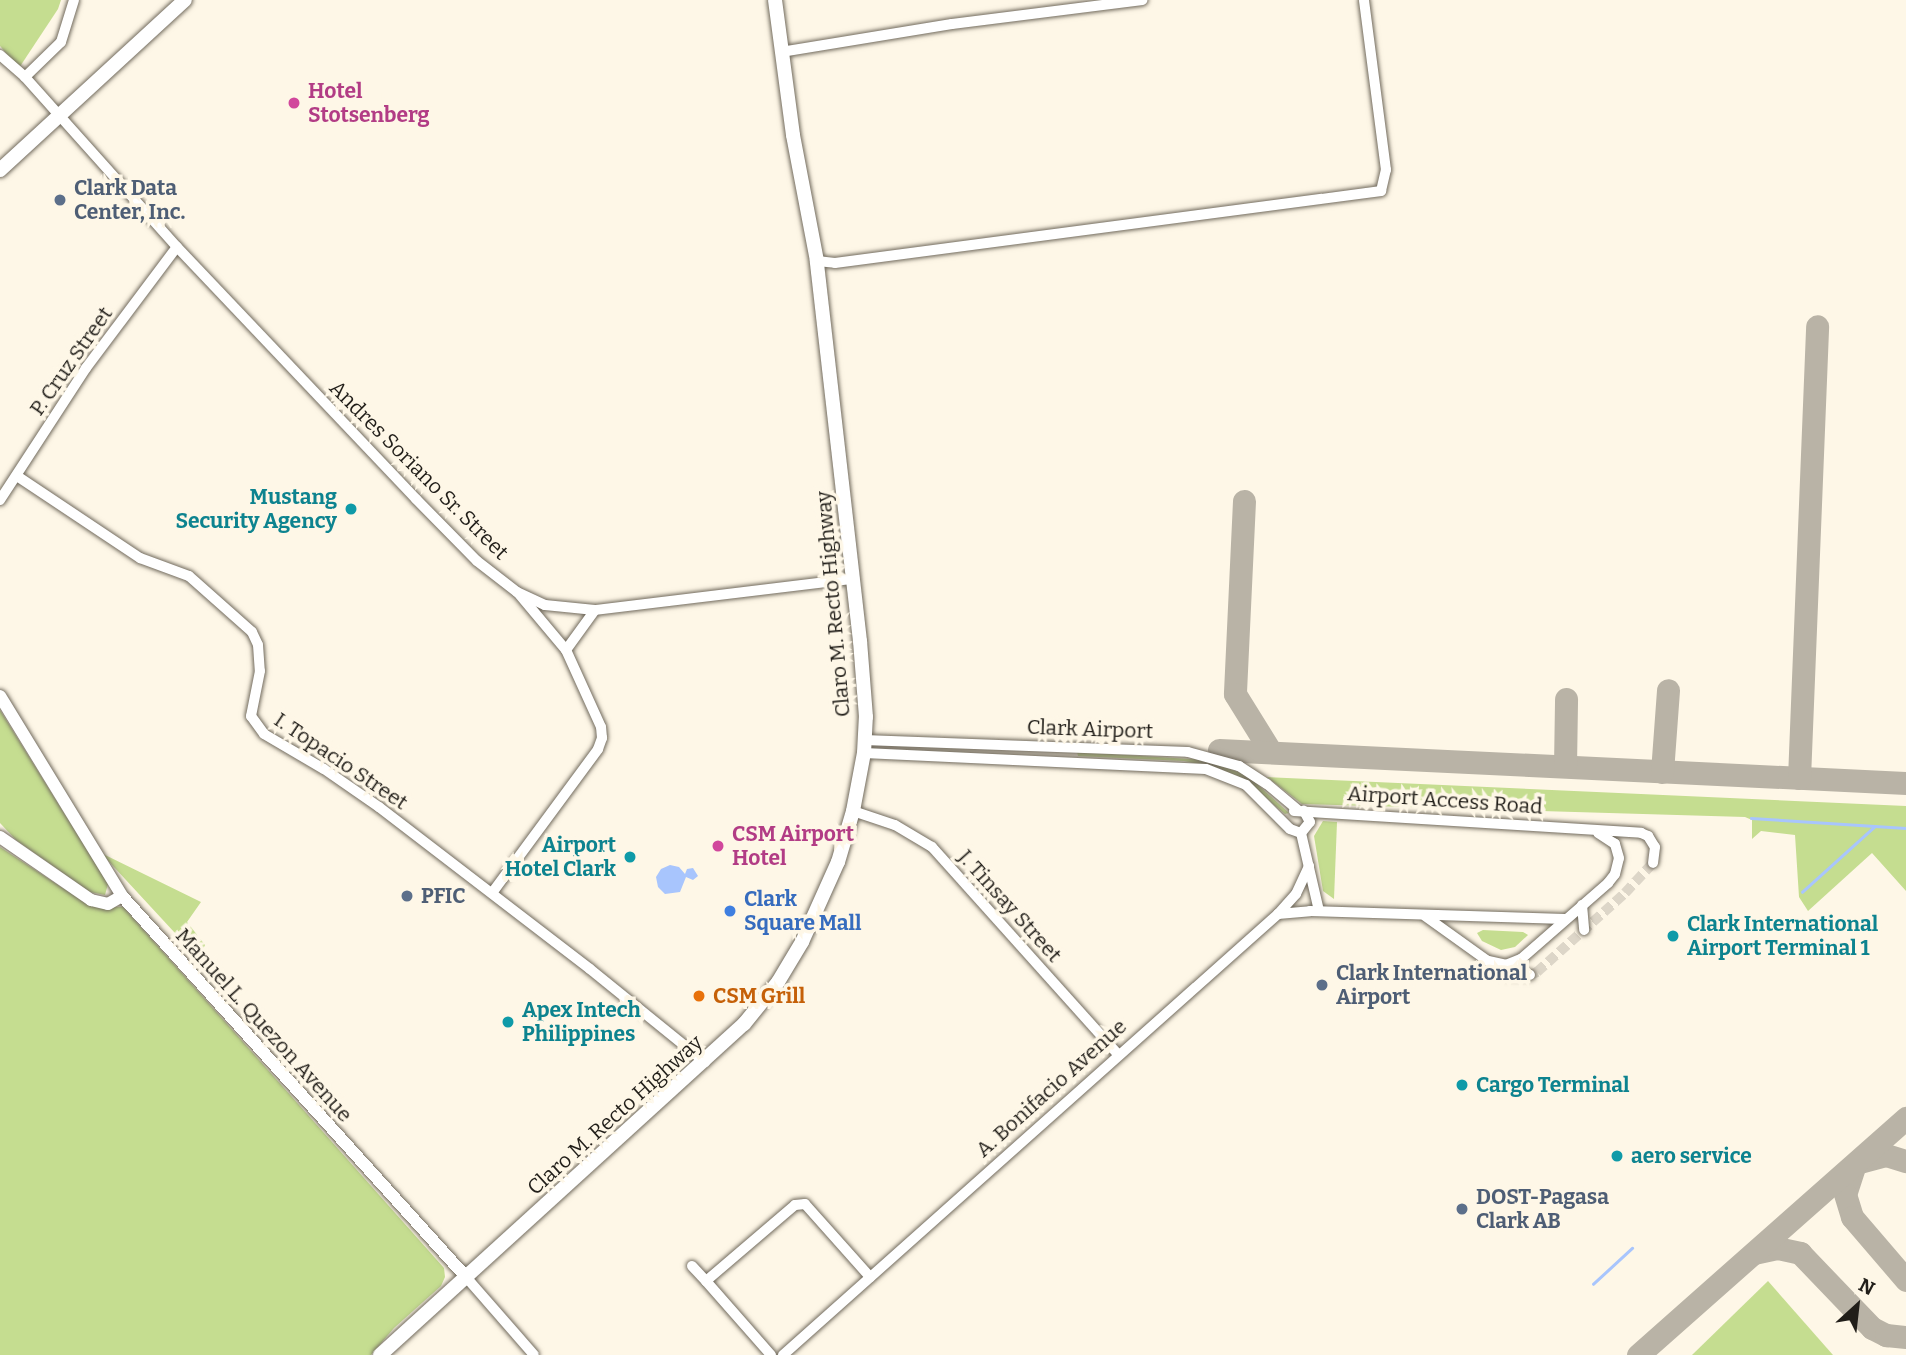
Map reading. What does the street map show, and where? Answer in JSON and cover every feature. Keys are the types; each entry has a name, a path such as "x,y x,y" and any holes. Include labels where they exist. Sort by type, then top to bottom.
{"main road":[{"path":"0,170 57,114 185,0"},
{"name":"Claro M. Recto Highway","path":"380,1355 744,1024 791,961 838,862 853,811 864,746 863,667 817,261 793,135 775,0"}],"street":[{"path":"25,77 61,42 74,0"},
{"path":"781,52 952,24 1142,0"},
{"path":"817,261 835,264 1381,191 1386,170 1364,0"},
{"name":"Andres Soriano Sr. Street","path":"0,55 25,77 177,247 459,543 517,592 545,605 594,610 852,579"},
{"name":"P. Cruz Street","path":"0,500 86,368 177,247"},
{"name":"I. Topacio Street","path":"17,476 141,558 189,576 252,632 258,645 260,671 251,716 264,734 351,788 492,892 705,1062"},
{"path":"492,892 598,749 601,738 601,727 566,650 517,592"},
{"path":"566,650 594,610"},
{"name":"Manuel L. Quezon Avenue","path":"0,696 122,896 534,1355"},
{"name":"Clark Airport","path":"864,746 1188,752 1223,760 1253,774 1301,810"},
{"name":"Clark Airport","path":"864,746 1070,762 1206,769 1246,785 1287,823"},
{"path":"1070,748 1070,762"},
{"path":"1301,810 1310,822 1301,833 1293,831 1287,823 1288,816 1301,810"},
{"name":"Airport Access Road","path":"1301,810 1584,828 1648,836 1655,847 1653,863"},
{"name":"J. Tinsay Street","path":"853,811 895,825 932,847 1118,1054"},
{"name":"Airport Access Road","path":"1485,960 1499,964 1514,963 1608,883 1615,874 1619,858 1615,844 1608,838 1584,828"},
{"path":"1301,833 1319,911"},
{"path":"0,837 91,900 108,904 122,896"},
{"name":"A. Bonifacio Avenue","path":"783,1355 1278,914 1296,894 1309,866"},
{"path":"1582,905 1584,930"},
{"path":"1278,914 1319,911 1565,919"},
{"path":"1424,915 1506,974 1530,975"},
{"path":"706,1281 798,1203 805,1204 870,1277"},
{"path":"692,1266 771,1355"}],"green space":[{"path":"0,0 61,0 58,9 19,68 0,46"},
{"path":"0,710 108,884 105,895 90,892 16,840 0,823"},
{"path":"1077,752 1206,760 1248,776 1289,813 1285,814 1243,778 1218,768 1184,761 1078,756"},
{"path":"1267,777 1906,806 1906,891 1872,853 1808,911 1799,897 1795,835 1761,831 1752,839 1752,820 1745,817 1302,804"},
{"path":"1323,821 1337,822 1334,899 1323,891 1314,836"},
{"path":"0,847 90,906 123,907 444,1268 445,1277 441,1286 394,1328 371,1355 0,1355"},
{"path":"101,853 201,902 187,922 205,945 199,959"},
{"path":"1483,930 1523,932 1528,935 1515,947 1501,950 1482,941 1477,933"},
{"path":"1768,1281 1833,1355 1692,1355"}],"water":[{"path":"670,865 679,867 685,874 687,869 693,868 698,876 693,880 686,877 680,892 665,894 658,887 656,877 661,869"}],"waterway":[{"path":"1751,818 1906,828"},
{"path":"1802,892 1875,826"},
{"path":"1593,1284 1632,1248"}],"taxiway":[{"path":"1799,778 1817,326"},
{"path":"1244,501 1235,694 1271,752"},
{"path":"1662,772 1668,690"},
{"path":"1565,766 1566,699"},
{"path":"1219,750 1906,783"},
{"path":"1638,1355 1906,1118"},
{"path":"1860,1162 1886,1155 1906,1161"},
{"path":"1854,1167 1845,1194 1852,1217 1906,1280"},
{"path":"1754,1253 1777,1248 1800,1253 1872,1328 1886,1335 1906,1337"}],"tunnel":[{"path":"1530,975 1537,972 1625,893 1653,863"}],"place":[{"name":"Hotel Stotsenberg","path":"294,103"},
{"name":"Clark Data Center, Inc.","path":"60,200"},
{"name":"Mustang Security Agency","path":"351,509"},
{"name":"CSM Airport Hotel","path":"718,846"},
{"name":"Airport Hotel Clark","path":"630,857"},
{"name":"PFIC","path":"407,896"},
{"name":"Clark Square Mall","path":"730,911"},
{"name":"Clark International Airport Terminal 1","path":"1673,936"},
{"name":"Clark International Airport","path":"1322,985"},
{"name":"CSM Grill","path":"699,996"},
{"name":"Apex Intech Philippines","path":"508,1022"},
{"name":"Cargo Terminal","path":"1462,1085"},
{"name":"aero service","path":"1617,1156"},
{"name":"DOST-Pagasa Clark AB","path":"1462,1209"}]}
